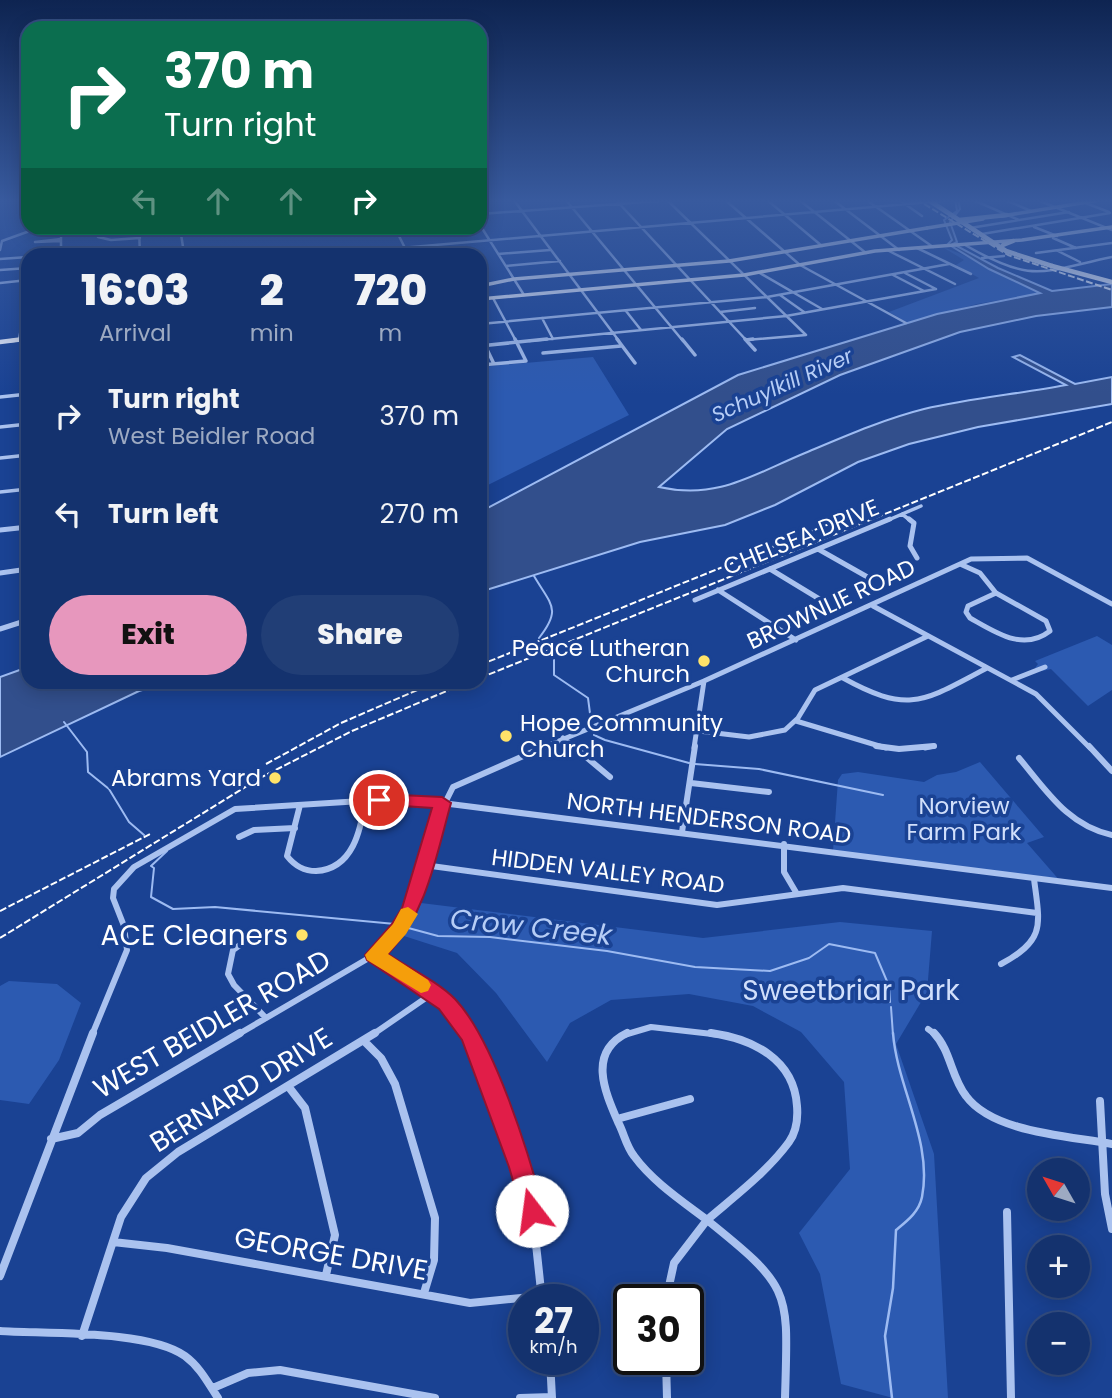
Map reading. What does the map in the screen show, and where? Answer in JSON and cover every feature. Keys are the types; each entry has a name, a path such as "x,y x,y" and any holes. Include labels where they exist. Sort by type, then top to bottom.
{"highway":[{"path":"1055,265 1112,281"}],"main road":[{"path":"487,285 514,279 687,264"},
{"path":"487,298 744,275 804,264"},
{"path":"0,342 19,340"}],"street":[{"path":"524,295 506,266 525,264"},
{"path":"562,264 635,363"},
{"path":"618,264 695,355"},
{"path":"732,264 806,335 746,340"},
{"path":"915,264 955,284"},
{"path":"487,323 767,297 948,264"},
{"path":"950,264 971,274"},
{"path":"1003,264 1015,270 1059,269 1077,264"},
{"path":"677,265 755,351"},
{"path":"800,265 906,323"},
{"path":"0,270 21,268"},
{"path":"758,272 822,309"},
{"path":"487,345 786,316 936,289 905,273"},
{"path":"893,275 924,291"},
{"path":"0,283 21,283"},
{"path":"780,295 804,312"},
{"path":"487,364 526,361 493,298"},
{"path":"720,312 755,308"},
{"path":"625,310 641,330"},
{"path":"542,318 553,339"},
{"path":"19,340 21,327"},
{"path":"579,336 588,349"},
{"path":"687,346 698,345"},
{"path":"544,353 621,346"},
{"path":"487,353 494,364"},
{"path":"0,397 21,395"},
{"path":"0,427 21,425"},
{"path":"0,458 21,456"},
{"path":"0,492 21,490"},
{"name":"CHELSEA DRIVE","path":"695,600 921,506"},
{"path":"902,514 914,524 910,546 917,558"},
{"path":"0,530 21,528"},
{"path":"818,549 871,579"},
{"name":"BROWNLIE ROAD","path":"442,803 448,793 460,783 704,681 960,564 981,558 1022,556 1112,604"},
{"path":"960,564 980,573 996,593 1046,621 1051,631 1036,640 1017,640 967,614 968,606 996,593"},
{"path":"770,569 821,600"},
{"path":"0,572 21,570"},
{"path":"718,590 796,640"},
{"path":"873,606 1012,681 1050,705 1112,771"},
{"path":"0,629 21,622"},
{"path":"699,731 760,737 784,730 796,721 808,695 928,636"},
{"path":"1012,681 1045,667"},
{"path":"843,677 875,697 907,703 925,699 987,668"},
{"path":"682,832 699,731 704,681"},
{"path":"796,721 874,745 922,749 934,746"},
{"path":"563,738 610,777"},
{"path":"1019,758 1075,823 1089,831 1112,835"},
{"path":"691,783 769,792"},
{"path":"300,805 287,848 289,860 310,871 334,867 351,852 361,826 365,800"},
{"name":"NORTH HENDERSON ROAD","path":"51,1139 127,950 127,933 112,902 112,888 122,875 231,810 365,800 442,803 784,844 1112,888"},
{"name":"WEST BEIDLER ROAD","path":"51,1139 78,1133 100,1115 374,955 402,926 442,803"},
{"path":"239,836 254,830 295,828"},
{"path":"784,844 784,872 797,894"},
{"name":"HIDDEN VALLEY ROAD","path":"424,864 717,905 850,889 1038,913"},
{"path":"1001,964 1032,945 1041,929 1034,878"},
{"path":"240,945 233,950 227,967 228,974 234,985 266,1018"},
{"path":"374,955 433,993 457,1014 471,1036 521,1167 532,1207 540,1284"},
{"name":"BERNARD DRIVE","path":"82,1336 113,1242 132,1197 163,1163 364,1041 433,993"},
{"path":"669,1284 674,1263 707,1220 790,1139 797,1119 797,1099 795,1087 779,1064 767,1052 737,1037 696,1030 639,1028 612,1043 603,1053 599,1067 605,1093 632,1154 643,1166 707,1220 753,1259 783,1298 786,1314 785,1398"},
{"path":"928,1030 940,1039 963,1092 983,1113 1005,1122 1112,1144"},
{"path":"364,1041 380,1058 395,1084 435,1219 434,1261 424,1293"},
{"path":"288,1086 305,1108 335,1235 326,1275"},
{"path":"617,1119 690,1099"},
{"path":"1100,1101 1105,1194 1112,1229"},
{"path":"0,1276 51,1139"},
{"path":"1007,1212 1011,1398"},
{"name":"GEORGE DRIVE","path":"113,1242 167,1248 326,1275 470,1303 508,1300"},
{"path":"0,1331 145,1339 162,1344 186,1356 218,1398"},
{"path":"213,1388 248,1373 280,1370 435,1398"},
{"path":"520,1398 552,1397 551,1375"},
{"path":"666,1375 667,1398"}],"green space":[{"path":"983,264 1041,293 977,304 908,323 889,312 979,278 956,265"},
{"path":"593,357 629,415 487,486 487,366"},
{"path":"1097,636 1112,645 1112,690 1088,706 1051,669 1042,671 1035,668 1038,664 1035,661"},
{"name":"Norview Farm Park","path":"980,762 1044,837 1027,843 1061,882 833,851 838,780 842,774 858,772 924,782 937,775 956,772"},
{"name":"Sweetbriar Park","path":"421,903 703,938 840,922 932,931 927,992 896,1044 934,1154 948,1398 893,1398 841,1384 820,1274 799,1233 850,1169 844,1082 801,1032 753,1006 689,994 611,1000 570,1023 547,1062 496,993 457,953 404,936"},
{"path":"9,981 57,984 81,1003 59,1060 29,1104 0,1100 0,986"}],"water":[{"name":"Schuylkill River","path":"981,264 991,264 1052,291 1112,284 1112,307 1036,316 960,332 840,375 727,429 659,487 680,490 717,488 751,477 849,435 909,413 1066,385 1013,357 1020,355 1075,384 1112,377 1112,404 978,427 909,444 858,462 775,505 725,525 640,542 487,590 487,508 738,375 937,314 1040,293"},
{"path":"21,670 21,689 146,689 0,757 0,677"}],"waterway":[{"path":"534,576 552,607 550,620 539,638"},
{"path":"554,651 554,675 588,698 591,721"},
{"name":"Crow Creek","path":"64,722 87,752 88,772 109,789 129,822 144,835"},
{"path":"594,730 594,735 605,740 689,763"},
{"path":"695,764 759,769 883,795"},
{"name":"Crow Creek","path":"167,851 151,866 154,868 151,897 173,909 215,907 395,924"},
{"name":"Crow Creek","path":"401,926 438,936 490,937 607,951 695,967 770,971 809,958 829,944 875,953 889,986 890,1002"},
{"name":"Crow Creek","path":"891,1007 893,1035"},
{"name":"Crow Creek","path":"892,1398 885,1336 893,1288 896,1230 918,1207 924,1176 919,1135 901,1074 893,1033"}],"railway":[{"path":"1035,264 1112,290"},
{"path":"487,675 1112,422"},
{"path":"487,662 849,516"},
{"path":"266,764 341,723 420,689"},
{"path":"0,938 260,778 352,731 451,689"},
{"path":"0,911 152,833"}],"slow traffic":[{"path":"408,914 400,929 374,955 421,985"}],"place":[{"name":"Peace Lutheran Church","path":"704,661"},
{"name":"Hope Community Church","path":"506,736"},
{"name":"Abrams Yard","path":"275,778"},
{"name":"ACE Cleaners","path":"302,935"}],"route":[{"path":"379,800 442,803 411,908 400,929 374,955 446,1003 457,1014 471,1036 521,1167 532,1211"}]}
